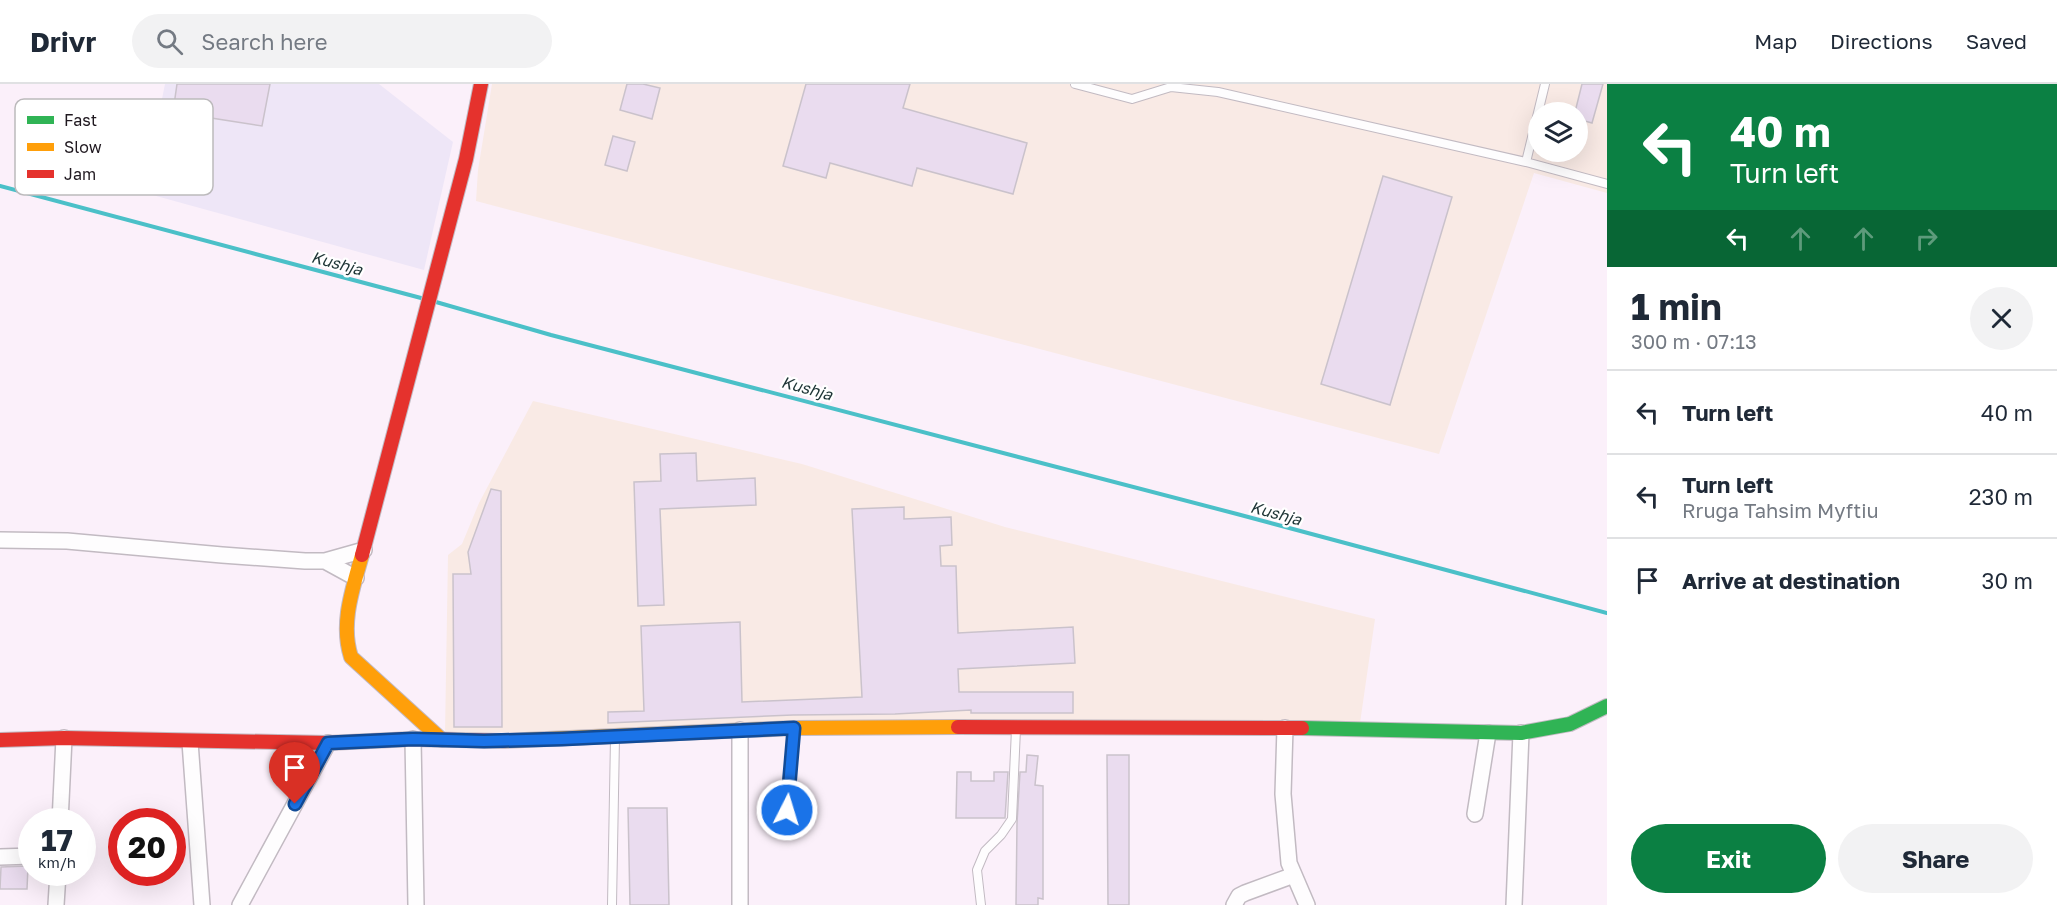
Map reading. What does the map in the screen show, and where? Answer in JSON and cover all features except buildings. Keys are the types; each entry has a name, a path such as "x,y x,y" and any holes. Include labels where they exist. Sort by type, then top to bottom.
{"street":[{"path":"442,740 351,657 346,645 346,628 356,578 466,159 482,84"},
{"path":"0,540 67,541 305,561 325,561 364,550"},
{"path":"325,561 356,578"},
{"path":"0,740 64,738 328,743 413,739 484,741 794,728 1285,728 1521,733 1570,724 1607,706"},
{"path":"1285,728 1283,794 1289,863 1307,905"},
{"path":"740,730 740,905"},
{"path":"1474,814 1488,733"},
{"path":"1514,905 1521,733"},
{"path":"61,808 64,738"},
{"path":"413,739 416,905"},
{"path":"190,742 202,905"},
{"path":"240,905 328,743"},
{"path":"0,857 18,856"},
{"path":"1234,905 1239,896 1245,892 1294,876"},
{"path":"56,905 57,886"}],"lane":[{"path":"1076,84 1132,99 1155,88 1171,87 1218,92 1526,162 1607,184"},
{"path":"1526,162 1545,84"},
{"path":"787,810 794,728"},
{"path":"981,905 977,870 985,851 1001,835 1011,819 1016,728"},
{"path":"612,905 615,736"}],"shaded area":[{"path":"165,84 379,84 453,142 424,270 153,195 213,195 213,99 162,99"},
{"path":"492,84 1607,84 1607,193 1534,173 1439,454 476,201 478,170"},
{"path":"533,401 802,464 1005,527 1375,619 1360,723 445,733 448,555 462,544 479,503"}],"waterway":[{"name":"Kushja","path":"0,186 15,190"},
{"name":"Kushja","path":"34,195 421,298"},
{"name":"Kushja","path":"436,302 551,335 1607,613"}],"traffic: fast":[{"path":"1302,728 1521,733 1570,724 1607,706"}],"traffic: slow":[{"path":"362,555 347,618 351,657 442,740"},
{"path":"503,741 794,728 958,727"}],"traffic: jam":[{"path":"362,555 466,159 481,84"},
{"path":"958,727 1302,728"},
{"path":"0,740 64,738 328,743 413,739 503,741"}],"route":[{"path":"295,804 328,743 413,739 484,741 562,739 794,728 787,810"}]}
